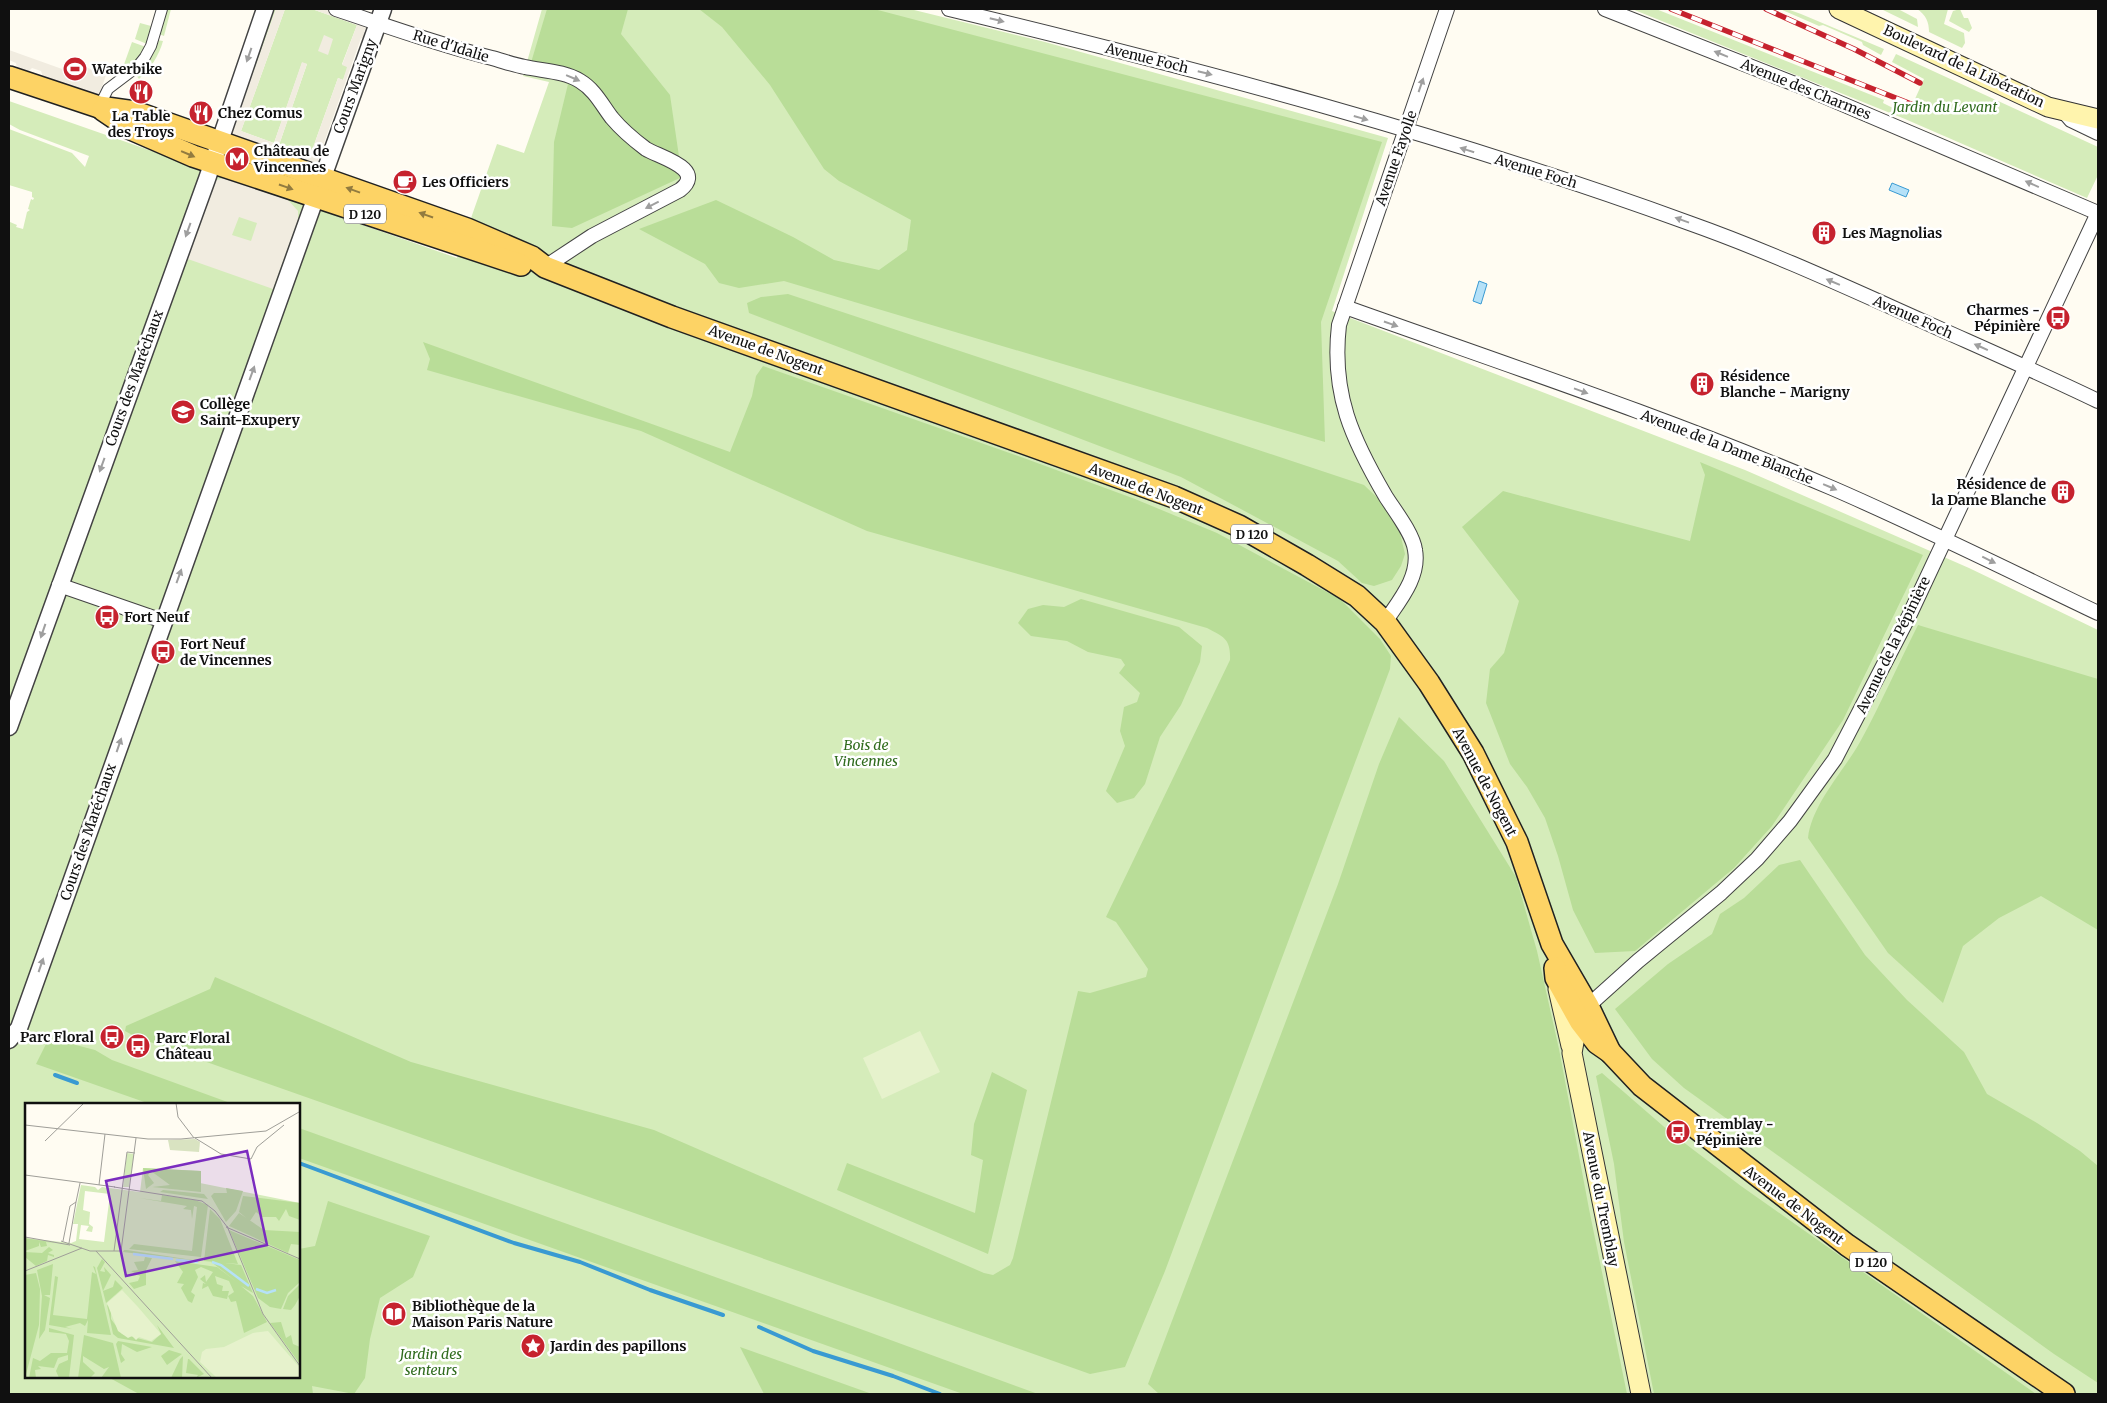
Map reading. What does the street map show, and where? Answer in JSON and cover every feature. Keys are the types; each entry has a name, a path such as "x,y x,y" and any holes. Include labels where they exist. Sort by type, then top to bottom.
{"main road":[{"name":"Boulevard de la Libération","path":"1839,9 2048,107 2098,120"},
{"name":"D 120","path":"9,76 99,107 135,112 219,142 316,194"},
{"name":"D 120","path":"99,107 131,129 193,156 210,166 316,194"},
{"name":"Avenue de Nogent","path":"316,194 467,229 532,257 545,268 672,316 1174,497 1239,526 1307,565 1362,600 1385,622 1416,663 1473,753 1517,842 1552,944 1597,1044 1610,1052 1642,1086 1847,1245 2064,1394"},
{"name":"Avenue de Nogent","path":"1552,944 1556,978 1584,1013"},
{"path":"1556,978 1572,1052"},
{"name":"Avenue du Tremblay","path":"1584,1013 1576,1031 1572,1052 1641,1394"}],"street":[{"path":"99,107 108,89 137,67 145,57 151,46 162,9"},
{"path":"219,142 265,9"},
{"name":"Cours Marigny","path":"316,194 380,16 336,9"},
{"name":"Avenue Foch","path":"950,9 1235,81 1558,178 1693,224 1869,297 2098,401"},
{"name":"Avenue Fayolle","path":"1385,622 1411,581 1415,568 1415,550 1408,532 1366,462 1341,400 1336,350 1339,325 1447,9"},
{"name":"Avenue des Charmes","path":"1605,9 1800,86 2098,213"},
{"name":"Rue d'Idalie","path":"380,16 456,49 526,67 564,74 580,81 596,95 612,118 634,140 648,150 680,165 686,171 688,177 687,185 680,190 592,236 545,268"},
{"name":"Boulevard de la Libération","path":"2062,111 2071,120 2098,134"},
{"name":"Cours des Maréchaux","path":"9,727 219,142"},
{"name":"Cours des Maréchaux","path":"9,1040 19,1028 316,194"},
{"name":"Avenue de la Pépinière","path":"1584,1013 1638,961 1721,893 1757,859 1816,787 1848,736 1909,616 2098,213"},
{"name":"Avenue de la Dame Blanche","path":"1345,308 1519,368 1735,448 1833,488 1945,539 2098,613"},
{"path":"59,585 163,621"}],"green space":[{"path":"165,9 171,9 164,36 159,34"},
{"path":"271,9 276,9 233,130 229,128"},
{"path":"285,9 312,9 357,25 342,64 348,67 343,80 338,78 310,156 279,145 307,64 302,63 274,143 241,131"},
{"name":"Bois de Vincennes","path":"542,9 910,9 1045,42 1388,138 1332,311 1745,470 1969,568 2098,630 2098,1394 9,1394 9,225 10,222 17,225 16,227 23,229 27,212 30,210 28,209 31,199 33,200 34,198 32,197 32,192 9,185 9,129 72,153 85,167 89,156 9,124 9,101 457,258 497,144 524,153 549,82 523,76"},
{"path":"547,9 628,9 621,34 670,95 682,177 572,228 552,226 554,142 568,84 530,66"},
{"path":"699,9 874,9 1382,142 1321,322 1325,442 784,281 739,288 719,283 705,264 639,229 716,200 793,237 834,260 879,270 907,250 911,220 839,181 824,169 770,85 722,27"},
{"name":"Jardin du Levant","path":"1632,9 1656,9 1884,100 1883,103 1893,108 1896,104 1910,110 1924,79 1892,62 1896,54 2098,147 2098,175 2087,198 1905,119"},
{"path":"1780,9 1787,9 1801,14 1884,49 1881,55 1863,45 1862,42"},
{"path":"1881,9 1898,9 1917,19 1918,27"},
{"path":"1917,9 1948,9 1944,24 1964,33 1965,43 1962,48 1929,32 1926,19"},
{"path":"1960,9 1964,18 1968,18 1972,28 1969,32 1949,21 1953,11"},
{"path":"140,23 151,26 147,44 135,39"},
{"path":"157,40 163,41 157,57 139,79 136,75 141,70"},
{"path":"132,42 146,47 138,60 117,78 120,70 122,70"},
{"path":"788,294 1364,485 1391,511 1400,533 1405,554 1401,566 1392,580 1374,586 1362,583 1338,561 1181,477 749,313 747,303 761,297"},
{"path":"423,342 730,452 752,396 756,376 763,366 1021,457 1135,499 1217,533 1340,599 1380,639 1391,656 1390,669 1165,1271 1125,1367 1090,1374 136,1037 125,1031 126,1026 210,989 215,977 411,1062 654,1130 984,1273 993,1275 1010,1265 1013,1258 1078,991 1090,993 1146,977 1148,969 1116,922 1106,917 1230,660 1228,643 1222,637 1207,628 867,531 641,431 427,370 430,359"},
{"path":"1700,462 1923,555 1843,720 1772,826 1734,868 1635,951 1595,953 1573,910 1545,818 1527,787 1510,764 1486,703 1490,669 1504,653 1519,601 1462,527 1503,491 1690,541 1705,475"},
{"path":"1081,599 1179,627 1202,646 1200,662 1181,705 1160,737 1145,784 1134,798 1117,803 1106,791 1125,746 1120,731 1124,707 1137,702 1140,693 1119,673 1125,665 1121,659 1088,652 1067,641 1031,636 1018,623 1028,609 1043,605 1064,607"},
{"path":"1918,625 2098,679 2098,930 2041,896 1999,918 1963,946 1943,1003 1888,953 1808,838 1815,813 1860,742"},
{"path":"1399,717 1444,761 1516,877 1537,951 1559,1049 1589,1209 1627,1394 1159,1394 1148,1384 1338,884 1379,764"},
{"path":"1800,860 1865,955 1907,1000 1964,1052 1987,1094 2037,1123 2080,1151 2098,1166 2098,1383 2054,1354 1684,1088 1652,1059 1615,1009 1668,964 1712,934 1720,914 1744,898 1779,865"},
{"path":"920,1031 940,1072 882,1099 863,1058"},
{"path":"49,1038 95,1050 112,1060 230,1103 147,1103 36,1064"},
{"path":"992,1072 1027,1090 988,1254 837,1190 847,1163 975,1213 983,1160 971,1155 974,1124"},
{"path":"1602,1073 1670,1132 1741,1186 2036,1394 1654,1394 1624,1242 1614,1164 1596,1076"},
{"path":"300,1128 1038,1394 963,1394 300,1158"},
{"path":"328,1201 430,1236 413,1277 380,1298 370,1339 365,1378 354,1394 312,1386 313,1394 139,1394 110,1378 300,1378 300,1249 315,1246"},
{"path":"740,1347 872,1394 764,1394"}],"shaded area":[{"path":"276,9 285,9 241,131 274,143 302,62 307,64 279,145 310,156 338,78 343,80 347,67 342,65 357,25 312,9 325,9 368,26 369,29 365,29 364,32 367,34 365,40 361,38 318,160 321,161 320,164 313,168 232,140 229,132 229,128 233,129"},
{"path":"324,35 333,39 328,55 318,51"},
{"path":"9,50 76,74 80,65 106,75 100,93 96,97 43,77 41,71 32,68 28,72 17,68 16,63 9,60"},
{"path":"224,178 288,200 298,211 298,220 273,289 185,258 214,181","holes":["239,217 257,223 251,241 232,235"]}],"water":[{"path":"1892,183 1909,190 1906,197 1889,190"},
{"path":"1479,281 1487,284 1481,304 1473,301"}],"waterway":[{"path":"55,1075 77,1083"},
{"path":"300,1163 514,1243 580,1262 650,1290 723,1315"},
{"path":"759,1327 813,1351 893,1376 940,1394"}],"railway":[{"path":"1671,9 1911,104"},
{"path":"1766,9 1854,49 1920,83"}],"place":[{"name":"Waterbike","path":"75,69"},
{"name":"La Table des Troys","path":"141,92"},
{"name":"Chez Comus","path":"201,113"},
{"name":"Château de Vincennes","path":"237,159"},
{"name":"Les Officiers","path":"405,182"},
{"name":"Les Magnolias","path":"1824,233"},
{"name":"Charmes - Pépinière","path":"2058,318"},
{"name":"Résidence Blanche - Marigny","path":"1702,384"},
{"name":"Collège Saint-Exupery","path":"183,412"},
{"name":"Résidence de la Dame Blanche","path":"2063,492"},
{"name":"Fort Neuf","path":"107,617"},
{"name":"Fort Neuf de Vincennes","path":"163,652"},
{"name":"Parc Floral","path":"112,1037"},
{"name":"Parc Floral Château","path":"138,1046"},
{"name":"Tremblay - Pépinière","path":"1678,1132"},
{"name":"Bibliothèque de la Maison Paris Nature","path":"394,1314"},
{"name":"Jardin des papillons","path":"533,1346"}],"park label":[{"name":"Jardin des senteurs","path":"431,1362"}]}
